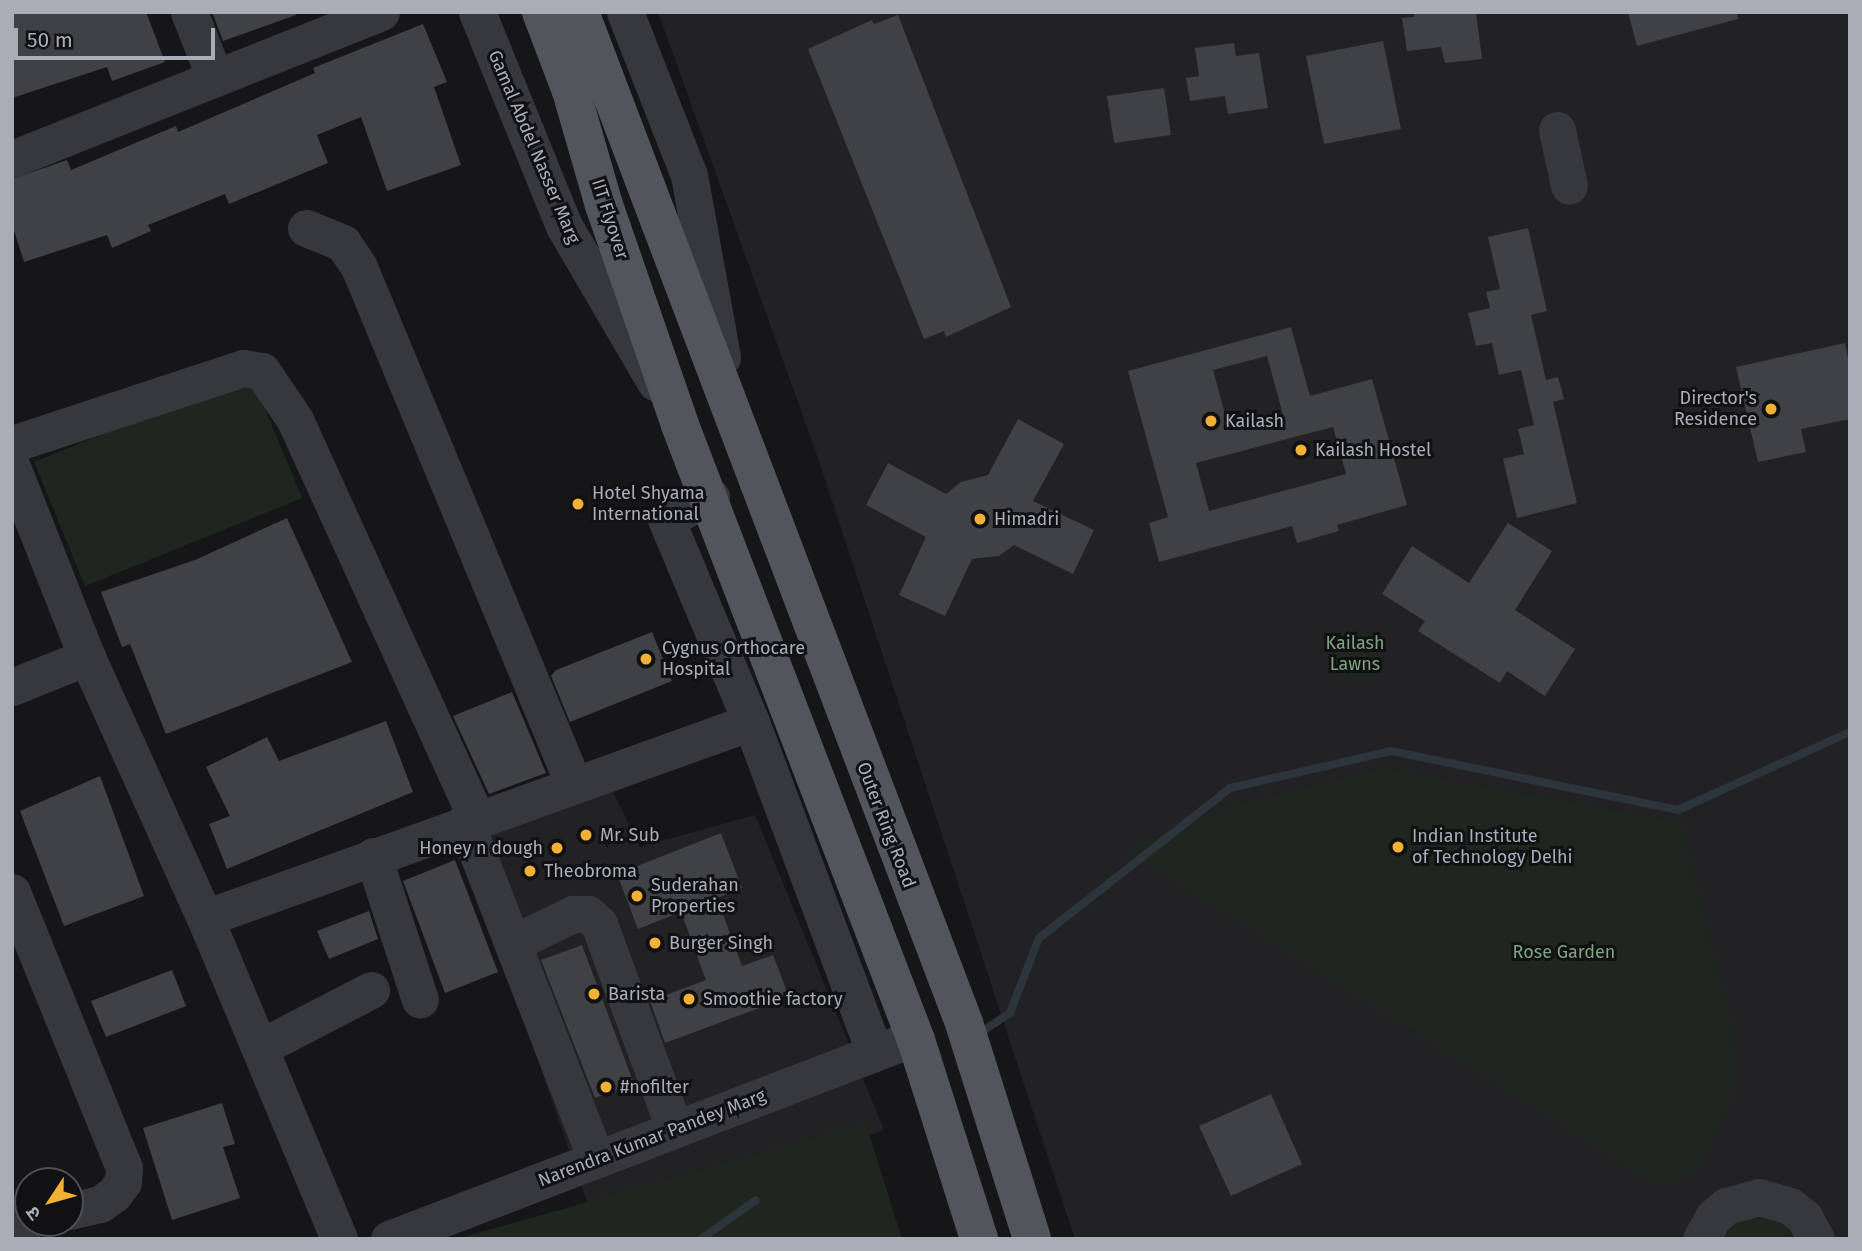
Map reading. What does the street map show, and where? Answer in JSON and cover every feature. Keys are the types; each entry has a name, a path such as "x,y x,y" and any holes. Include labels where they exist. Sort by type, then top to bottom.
{"main road":[{"name":"IIT Flyover","path":"541,12 571,91 604,205 680,425"},
{"path":"580,12 732,414"},
{"name":"Outer Ring Road","path":"732,414 964,1023 1032,1239"},
{"path":"680,425 711,497 916,1040 979,1239"}],"street":[{"path":"189,12 215,78"},
{"path":"12,159 381,12"},
{"name":"Gamal Abdel Nasser Marg","path":"477,12 564,226 680,425"},
{"path":"625,12 689,175 732,414"},
{"path":"1558,130 1569,186"},
{"path":"306,228 343,243 359,267 573,783"},
{"path":"12,444 243,368 262,371 295,420 471,819 513,943 596,1159"},
{"path":"12,467 87,657 261,1047 339,1239"},
{"path":"711,497 666,519 751,722 875,1053"},
{"path":"12,687 87,657"},
{"path":"205,918 471,819 751,722"},
{"path":"373,856 420,1000"},
{"path":"811,881 852,871"},
{"path":"12,892 124,1168 123,1182 114,1194 100,1204 84,1208"},
{"path":"513,943 573,914 588,914 599,924 674,1128"},
{"path":"261,1047 371,990"},
{"name":"Narendra Kumar Pandey Marg","path":"389,1239 674,1128 916,1040"},
{"path":"1701,1239 1713,1217 1726,1206 1759,1197 1790,1206 1804,1217 1816,1239"}],"shaded area":[{"name":"Indian Institute of Technology Delhi","path":"658,12 1850,12 1850,1239 1075,1239 817,455"},
{"path":"611,788 640,847 755,815 884,1130 600,1239 511,983 456,846"}],"green space":[{"path":"251,374 302,498 85,586 34,462"},
{"name":"Kailash Lawns","path":"1327,631 1376,633 1378,676 1338,676"},
{"name":"Rose Garden","path":"1384,769 1680,823 1732,1025 1729,1109 1695,1170 1661,1186 1127,849 1237,805"},
{"path":"866,1124 902,1239 456,1239"},
{"path":"1742,1213 1779,1214 1806,1239 1714,1239"}],"building":[{"path":"12,12 146,12 165,62 112,81 107,67 12,98"},
{"path":"212,12 296,12 296,15 223,41"},
{"path":"1414,12 1476,12 1482,59 1445,63 1441,47 1407,51 1402,18 1414,17"},
{"path":"1628,12 1737,12 1738,19 1637,46"},
{"path":"898,15 1011,307 946,337 944,331 924,339 808,49 872,20 874,24"},
{"path":"423,24 447,82 434,87 461,165 387,191 361,117 317,135 328,163 229,204 225,194 148,225 151,231 112,248 107,235 24,262 12,224 12,179 67,160 71,170 176,126 178,132 315,73 313,68"},
{"path":"1383,41 1401,129 1324,144 1306,56"},
{"path":"1234,43 1236,56 1259,53 1268,108 1228,114 1225,96 1190,101 1186,78 1199,76 1195,48"},
{"path":"1164,88 1171,135 1114,143 1107,96"},
{"path":"1528,228 1547,311 1531,315 1546,380 1558,377 1564,399 1553,402 1577,503 1517,518 1503,459 1524,454 1518,429 1534,425 1521,370 1499,375 1492,343 1476,346 1468,313 1490,308 1486,292 1500,289 1488,237"},
{"path":"1291,327 1310,396 1372,379 1407,505 1337,525 1339,531 1297,543 1292,526 1159,562 1149,523 1168,517 1128,371","holes":["1267,356 1283,415 1229,429 1213,370","1333,427 1346,474 1209,511 1196,463"]},
{"name":"Director's Residence","path":"1845,343 1850,367 1850,419 1801,429 1806,452 1758,462 1736,367"},
{"path":"1018,419 1064,444 1033,501 1094,530 1073,574 1014,545 999,556 972,559 945,616 899,595 926,537 866,505 888,463 946,494 961,482 988,475"},
{"path":"287,518 352,662 166,734 130,644 122,647 101,592 195,560"},
{"path":"1508,523 1552,551 1515,610 1575,649 1545,696 1507,671 1500,683 1418,631 1425,621 1382,594 1412,546 1469,583"},
{"path":"652,632 672,681 570,722 551,676 556,670"},
{"path":"512,692 546,773 489,794 453,716"},
{"path":"386,721 413,792 227,869 209,824 230,816 206,767 267,737 279,761"},
{"path":"100,776 144,896 64,926 20,811"},
{"path":"721,833 742,888 717,898 742,966 773,955 789,997 665,1043 650,1001 706,980 681,912 638,929 617,874"},
{"path":"455,860 498,972 445,993 403,881"},
{"path":"369,911 378,939 329,959 317,931"},
{"path":"582,945 634,1084 595,1098 541,960"},
{"path":"172,970 186,1006 106,1037 91,1001"},
{"path":"1271,1094 1302,1164 1231,1196 1199,1126"},
{"path":"222,1103 235,1144 223,1147 240,1198 172,1220 143,1128"}],"waterway":[{"path":"983,1031 1010,1013 1039,938 1230,788 1391,751 1678,810 1850,732"},
{"path":"701,1239 756,1200"}],"place":[{"name":"Director's Residence","path":"1771,409"},
{"name":"Kailash","path":"1211,421"},
{"name":"Kailash Hostel","path":"1301,450"},
{"name":"Hotel Shyama International","path":"578,504"},
{"name":"Himadri","path":"980,519"},
{"name":"Cygnus Orthocare Hospital","path":"646,659"},
{"name":"Mr. Sub","path":"586,835"},
{"name":"Indian Institute of Technology Delhi","path":"1398,847"},
{"name":"Honey n dough","path":"557,848"},
{"name":"Theobroma","path":"530,871"},
{"name":"Suderahan Properties","path":"637,896"},
{"name":"Burger Singh","path":"655,943"},
{"name":"Barista","path":"594,994"},
{"name":"Smoothie factory","path":"689,999"},
{"name":"#nofilter","path":"606,1087"}]}
